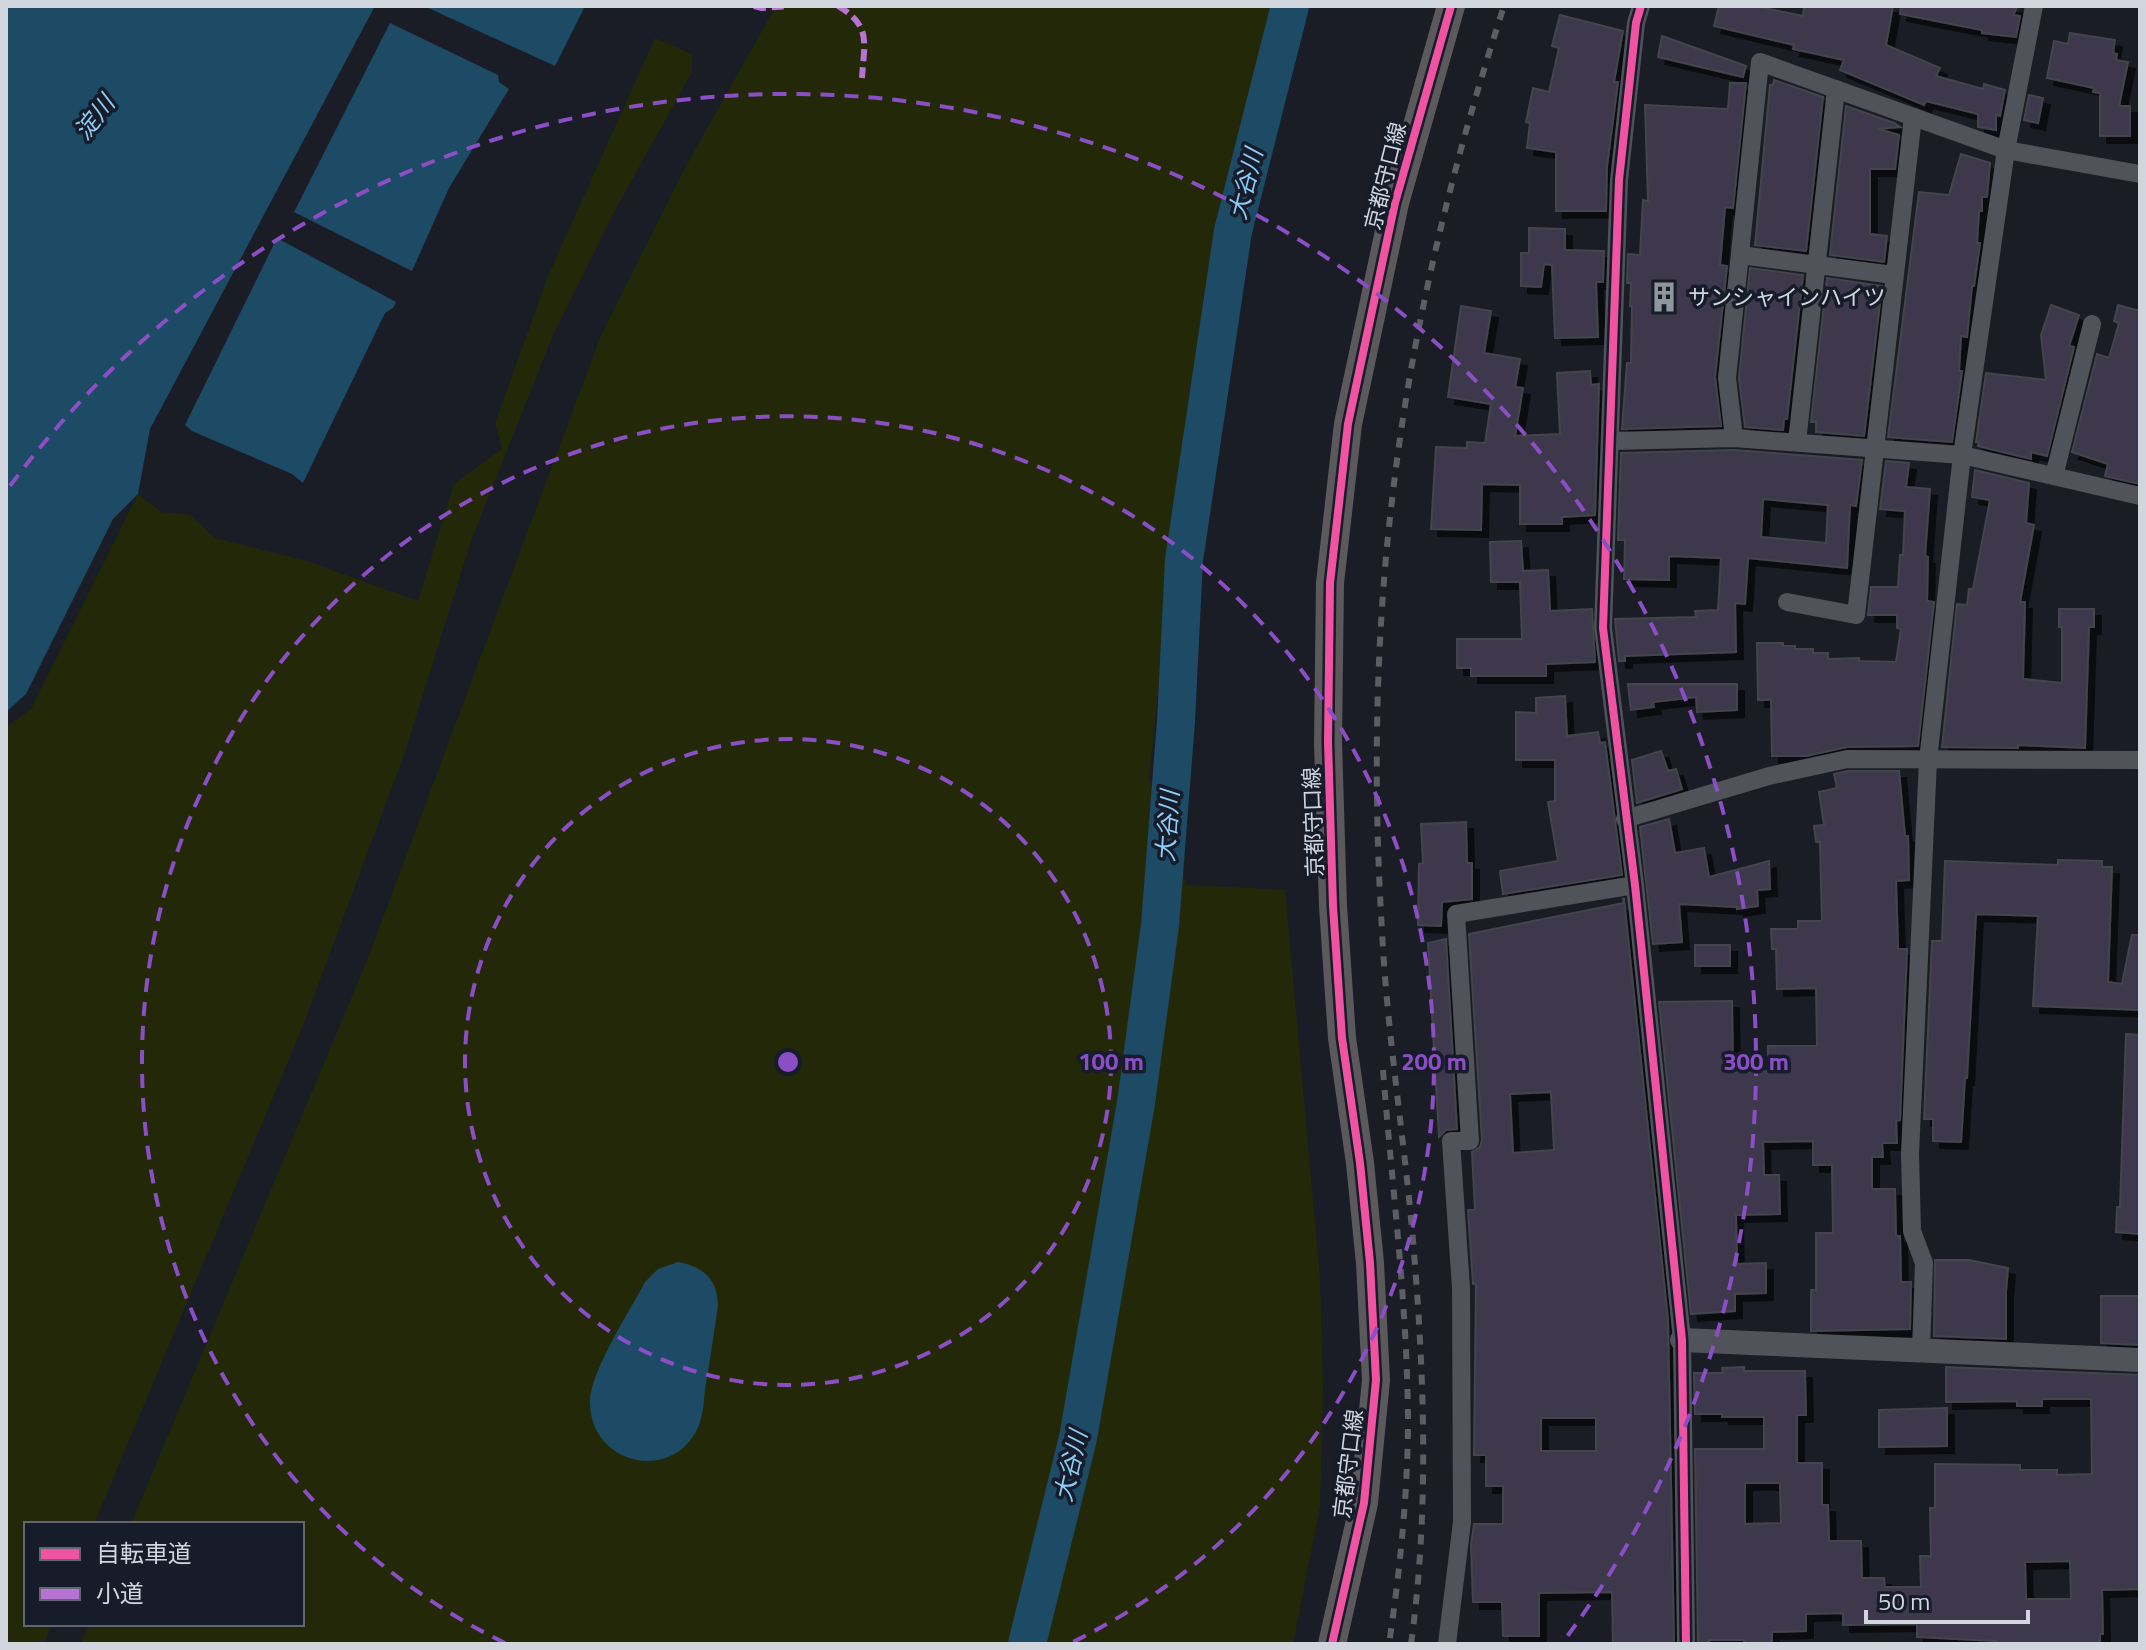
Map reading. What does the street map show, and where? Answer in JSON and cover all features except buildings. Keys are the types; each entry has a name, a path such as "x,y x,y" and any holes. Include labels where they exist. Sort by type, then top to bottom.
{"main road":[{"name":"京都守口線","path":"1332,1644 1364,1503 1376,1380 1370,1263 1360,1163 1342,1038 1333,906 1328,742 1330,583 1348,424 1395,203 1451,6"}],"street":[{"path":"1641,6 1636,23 1619,180 1603,628 1635,885 1682,1340 1686,1644"},
{"path":"1921,1350 1924,1263 1912,1231 1910,1154 1928,760 1962,455 2006,150 2034,6"},
{"path":"1734,438 1727,378 1760,62 2006,150 2140,174"},
{"path":"1797,442 1836,89"},
{"path":"1787,602 1856,615 1913,117"},
{"path":"1740,255 1894,275"},
{"path":"2054,476 2092,324"},
{"path":"1611,441 1734,438 1962,455 2140,496"},
{"path":"1808,606 1813,587"},
{"path":"1625,819 1769,776 1847,759 2140,760"},
{"path":"1447,1644 1462,1522 1461,1288 1451,1141 1470,1141 1456,914 1635,885"},
{"path":"1682,1340 2140,1360"}],"green space":[{"path":"776,6 1272,6 1216,220 1188,406 1149,779 1187,885 1285,890 1320,1279 1323,1386 1320,1507 1293,1644 80,1644 88,1626 304,1626 304,1522 132,1522 366,963 602,333 686,166"},
{"path":"655,38 692,54 692,72 613,214 553,335 472,538 404,755 302,1028 95,1522 24,1522 24,1626 51,1626 44,1644 6,1644 6,727 31,709 138,494 161,512 190,515 215,538 307,561 418,601 454,484 502,449 495,423 548,276"}],"water":[{"name":"淀川","path":"6,6 375,6 150,429 138,494 113,519 26,694 6,712"},
{"path":"424,6 585,6 555,66"},
{"path":"390,23 498,75 499,82 509,89 449,188 412,271 294,212"},
{"path":"277,238 396,302 385,313 303,483 292,474 192,431 185,425"},
{"path":"678,1262 702,1271 712,1281 717,1296 701,1417 687,1444 672,1455 654,1461 636,1460 619,1453 604,1441 594,1424 591,1390 603,1359 645,1282 658,1269"}],"waterway":[{"name":"大谷川","path":"1027,1644 1078,1438 1136,1103 1160,925 1176,721 1184,560 1233,231 1290,6"}],"railway":[{"path":"1411,1644 1421,1541 1422,1384 1412,1229 1382,931 1377,822 1377,712 1382,601 1401,430 1423,307 1451,185 1504,6"},
{"path":"1383,1070 1402,1288 1408,1418 1403,1531 1389,1644"}],"marked path":[{"path":"754,6 789,6"},
{"path":"838,6 856,21 864,36 862,78"}],"cycle path":[{"path":"1332,1644 1364,1503 1376,1380 1370,1263 1360,1163 1342,1038 1333,906 1328,742 1330,583 1348,424 1395,203 1451,6"},
{"path":"1641,6 1636,23 1619,180 1603,628 1635,885 1682,1340 1686,1644"}],"place":[{"name":"サンシャインハイツ","path":"1664,297"}]}
